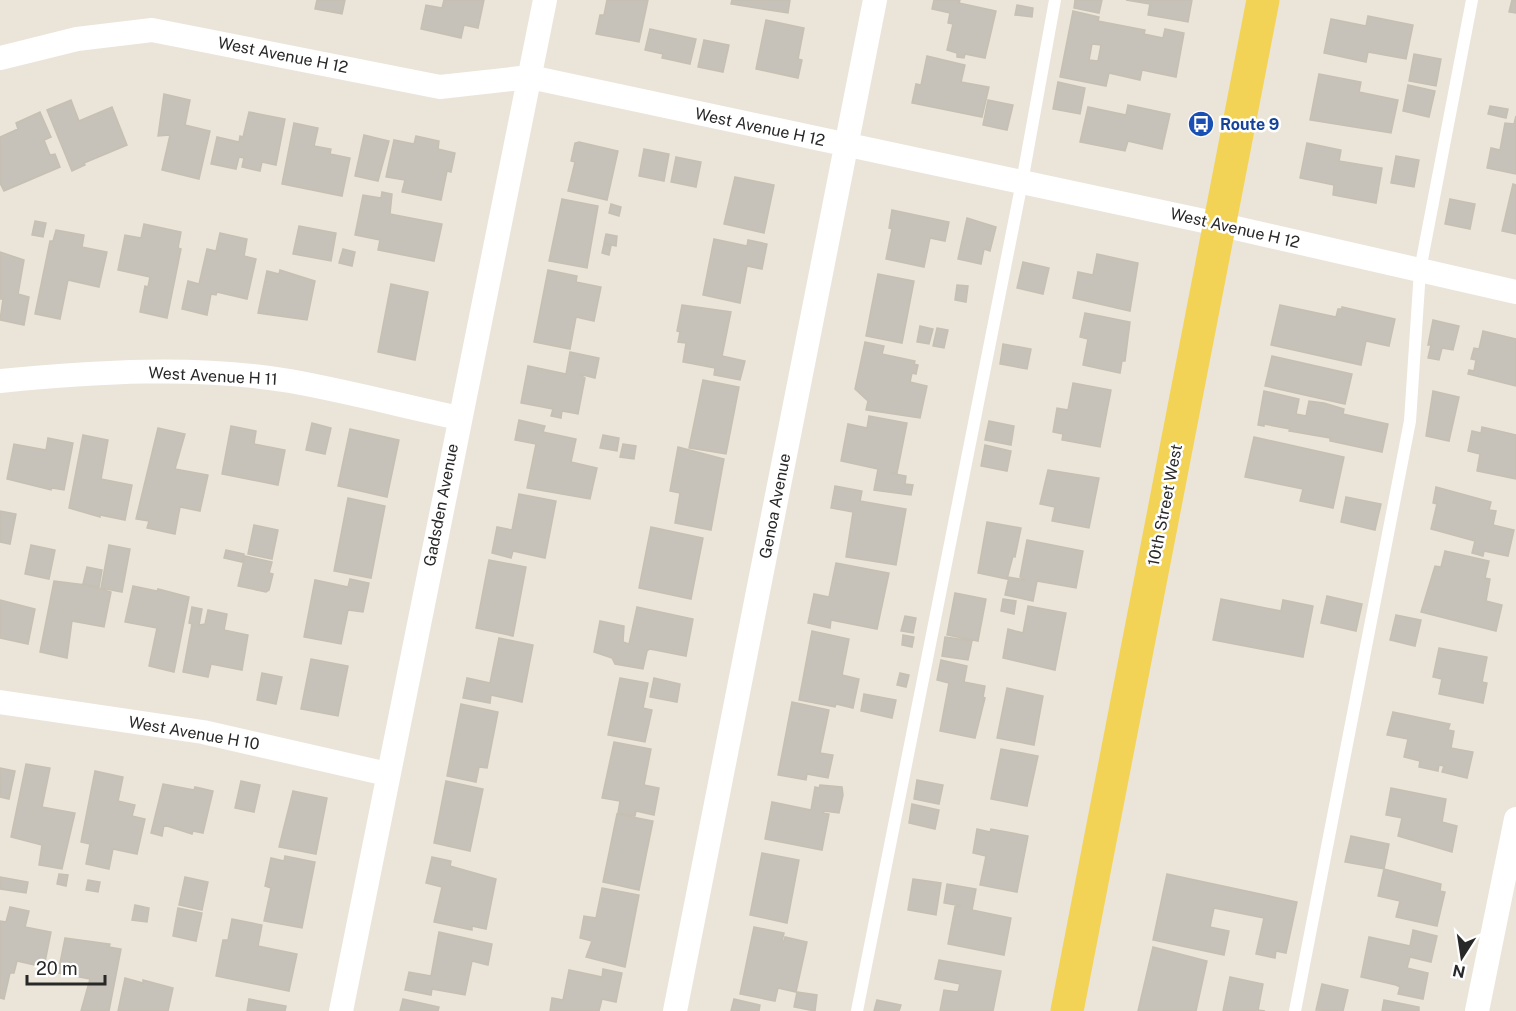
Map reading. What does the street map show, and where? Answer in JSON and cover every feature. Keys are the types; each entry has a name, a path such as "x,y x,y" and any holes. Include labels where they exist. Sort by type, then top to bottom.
{"main road":[{"name":"10th Street West","path":"1067,1011 1263,0"}],"street":[{"name":"Gadsden Avenue","path":"341,1011 545,0"},
{"name":"Genoa Avenue","path":"675,1011 875,0"},
{"name":"West Avenue H 12","path":"0,58 77,39 152,30 440,87 530,77 1218,224 1516,292"},
{"name":"West Avenue H 11","path":"0,381 99,371 222,373 290,381 459,418"},
{"name":"West Avenue H 10","path":"0,702 203,732 387,774"},
{"path":"1477,1011 1516,819"}],"lane":[{"path":"857,1011 1022,182 1055,0"},
{"path":"1295,1011 1410,421 1420,270 1472,0"}],"building":[{"path":"317,0 345,0 342,14 315,9"},
{"path":"444,0 484,0 478,28 464,25 461,38 421,29 426,5 442,8"},
{"path":"607,0 648,0 639,42 596,34 600,15 604,15"},
{"path":"732,0 790,0 788,13 731,4"},
{"path":"934,0 960,0 959,3 996,11 985,58 965,54 964,58 957,57 957,53 947,50 953,24 948,23 950,13 932,9"},
{"path":"1075,0 1102,0 1099,13 1074,8"},
{"path":"1126,0 1192,0 1188,22 1148,15 1150,4"},
{"path":"1512,0 1516,0 1516,13 1509,12"},
{"path":"1017,5 1033,8 1032,17 1015,15"},
{"path":"1073,11 1099,17 1098,21 1145,30 1144,34 1163,38 1165,29 1184,33 1176,77 1142,70 1140,80 1109,73 1106,86 1060,77","holes":["1092,44 1101,45 1098,61 1089,60"]},
{"path":"1368,16 1413,25 1406,59 1368,52 1366,62 1324,53 1331,19 1366,26"},
{"path":"766,20 804,28 798,59 802,60 798,78 756,69"},
{"path":"650,29 696,39 690,64 662,58 663,54 645,50"},
{"path":"704,40 729,45 723,72 698,67"},
{"path":"1414,54 1441,59 1436,86 1409,81"},
{"path":"927,56 965,65 961,82 989,87 982,117 912,103 916,84 921,85"},
{"path":"1319,74 1361,82 1359,92 1398,100 1391,133 1310,120"},
{"path":"1058,82 1085,88 1080,114 1053,109"},
{"path":"1408,85 1435,91 1429,117 1403,111"},
{"path":"164,94 190,100 185,125 210,131 199,179 162,170 170,135 158,136"},
{"path":"71,100 79,121 112,107 127,145 84,163 85,165 72,171 47,110"},
{"path":"988,100 1013,105 1007,130 983,125"},
{"path":"1128,105 1170,114 1162,149 1128,141 1125,151 1080,142 1088,107 1126,115"},
{"path":"1490,106 1508,109 1506,118 1488,114"},
{"path":"40,112 51,137 44,140 50,155 55,154 60,167 4,191 0,183 0,137 18,129 16,123"},
{"path":"249,112 285,119 276,165 262,162 260,171 242,167 244,158 239,157 236,169 211,164 217,137 239,142 240,136 243,137"},
{"path":"1516,116 1516,174 1487,168 1491,148 1500,150 1505,123 1514,124"},
{"path":"294,123 318,128 314,146 331,149 330,154 350,158 342,196 282,184"},
{"path":"364,135 389,141 378,181 355,176"},
{"path":"416,136 439,141 438,149 455,153 451,172 447,171 441,200 402,192 405,180 386,177 394,140 414,144"},
{"path":"575,143 618,151 607,200 568,191 575,162 571,161"},
{"path":"1307,143 1341,150 1339,161 1382,168 1376,203 1333,195 1334,185 1300,178"},
{"path":"644,149 669,154 664,181 639,176"},
{"path":"1396,156 1419,160 1414,187 1391,183"},
{"path":"676,157 701,162 696,187 671,182"},
{"path":"735,177 774,185 764,233 724,224"},
{"path":"1513,184 1516,185 1516,234 1502,231"},
{"path":"382,192 392,194 390,214 442,224 434,261 378,250 380,240 355,235 363,195 381,198"},
{"path":"562,199 598,206 587,268 549,261"},
{"path":"1450,199 1475,204 1470,229 1445,224"},
{"path":"611,204 621,207 619,216 609,213"},
{"path":"892,210 949,222 945,241 930,238 924,267 886,259 892,229 889,228"},
{"path":"967,218 996,227 990,251 984,249 981,264 958,259"},
{"path":"35,221 46,223 43,237 32,235"},
{"path":"144,224 181,232 178,248 181,249 167,318 140,312 145,286 148,287 150,277 118,270 125,235 141,238"},
{"path":"299,226 336,233 331,261 293,254"},
{"path":"56,230 84,235 82,247 107,252 99,287 68,280 60,319 35,314 50,241 53,241"},
{"path":"220,233 247,239 244,256 256,259 247,299 217,292 216,295 211,294 207,315 182,309 188,281 199,284 207,249 216,251"},
{"path":"606,234 617,236 616,246 604,243"},
{"path":"714,239 747,246 748,240 767,244 762,269 747,266 740,303 703,295"},
{"path":"604,244 611,246 609,255 602,253"},
{"path":"343,249 355,252 352,266 339,263"},
{"path":"0,252 24,260 18,294 29,297 24,325 0,320 3,299 0,299"},
{"path":"1097,254 1138,263 1130,311 1073,298 1078,272 1093,275"},
{"path":"1023,262 1049,268 1043,294 1017,288"},
{"path":"280,270 315,281 307,320 258,313 267,271 279,274"},
{"path":"548,270 577,276 576,282 601,287 594,321 576,317 570,349 534,342"},
{"path":"878,274 914,281 902,343 866,336"},
{"path":"391,284 428,292 415,360 378,352"},
{"path":"957,285 968,286 966,302 955,300"},
{"path":"682,305 731,312 722,356 745,361 740,380 714,375 715,368 683,362 686,343 678,342 680,332 677,331"},
{"path":"1280,305 1336,317 1338,309 1342,307 1395,319 1389,346 1366,341 1361,365 1271,345"},
{"path":"1085,313 1130,322 1125,361 1122,361 1120,373 1083,365 1088,339 1080,337"},
{"path":"1433,320 1459,326 1453,350 1442,348 1439,360 1428,358"},
{"path":"920,326 933,329 929,344 917,342"},
{"path":"937,328 948,330 944,348 933,346"},
{"path":"1483,331 1516,339 1516,386 1468,374 1469,370 1474,371 1476,360 1471,359 1474,348 1479,349"},
{"path":"865,342 884,346 882,354 915,361 914,364 918,365 916,374 912,373 910,382 927,386 920,418 866,410 868,401 855,389"},
{"path":"1003,344 1031,349 1027,369 1000,364"},
{"path":"570,352 599,358 595,378 579,374 585,378 578,414 562,411 561,418 551,416 553,409 521,403 528,366 566,374"},
{"path":"1272,356 1352,374 1345,404 1265,386"},
{"path":"703,380 739,387 726,454 689,448"},
{"path":"1073,383 1111,390 1100,447 1062,440 1063,434 1053,432 1057,408 1068,410"},
{"path":"1264,391 1299,399 1296,414 1306,416 1309,401 1344,409 1343,414 1388,424 1382,452 1330,441 1330,438 1289,431 1290,429 1258,425"},
{"path":"1433,391 1459,397 1449,441 1426,436"},
{"path":"869,416 907,423 897,473 890,473 906,476 905,484 913,485 911,495 874,490 878,469 841,461 848,424 867,428"},
{"path":"519,420 545,426 543,432 576,439 571,462 597,468 590,499 527,488 536,444 515,440"},
{"path":"989,421 1014,426 1011,445 985,440"},
{"path":"312,423 331,428 325,454 306,450"},
{"path":"231,426 256,431 254,444 285,450 278,485 222,474"},
{"path":"1482,427 1516,435 1516,479 1477,471 1480,454 1468,451 1472,431 1481,433"},
{"path":"158,428 185,434 175,469 208,475 200,511 180,507 175,534 147,528 149,521 136,519"},
{"path":"350,429 399,440 387,497 338,486"},
{"path":"83,435 108,440 101,479 132,485 125,520 100,515 100,517 69,508"},
{"path":"603,435 619,438 617,451 600,448"},
{"path":"1254,437 1344,457 1333,508 1300,501 1303,489 1245,477"},
{"path":"48,438 73,443 64,490 52,488 51,490 7,479 14,444 46,450"},
{"path":"623,444 636,446 634,459 620,457"},
{"path":"985,445 1011,451 1007,471 981,466"},
{"path":"678,447 724,459 711,530 675,523 680,493 670,491"},
{"path":"1048,470 1099,478 1089,528 1052,521 1055,507 1040,504"},
{"path":"835,486 862,491 860,501 906,509 896,565 846,557 853,512 831,508"},
{"path":"1436,487 1491,502 1489,510 1496,511 1493,525 1514,530 1508,556 1484,551 1483,556 1472,553 1475,541 1431,529 1437,504 1433,503"},
{"path":"519,494 556,501 545,558 513,551 511,558 492,553 497,527 512,530"},
{"path":"1346,497 1381,504 1375,530 1341,522"},
{"path":"348,498 385,506 371,578 334,571"},
{"path":"0,511 16,514 10,544 0,542"},
{"path":"987,522 1021,528 1015,557 1013,556 1007,579 978,573"},
{"path":"254,525 278,530 272,559 248,554"},
{"path":"651,527 703,538 691,599 639,588"},
{"path":"1027,540 1083,551 1076,588 1037,581 1033,601 1005,595 1009,577 1025,580 1020,577"},
{"path":"31,545 55,550 49,579 25,574"},
{"path":"109,545 130,549 122,592 101,588"},
{"path":"226,550 244,554 242,562 224,558"},
{"path":"1445,551 1489,561 1485,578 1490,579 1486,601 1502,605 1496,631 1421,612 1435,566 1441,567"},
{"path":"245,556 272,562 269,573 273,574 269,590 266,592 238,586"},
{"path":"489,560 526,567 513,636 476,628"},
{"path":"836,563 889,573 877,629 831,620 830,628 808,623 814,594 829,597"},
{"path":"87,567 102,570 99,587 83,584"},
{"path":"350,579 369,583 363,612 348,610 341,644 304,637 315,580 348,587"},
{"path":"54,581 86,585 111,592 104,627 72,621 67,658 40,652"},
{"path":"133,586 157,591 158,589 189,597 174,672 149,666 157,628 125,622"},
{"path":"955,593 986,599 978,641 947,635"},
{"path":"1327,596 1362,604 1356,631 1321,623"},
{"path":"1003,599 1016,601 1014,614 1001,611"},
{"path":"1221,599 1281,611 1283,600 1313,606 1303,657 1213,640"},
{"path":"0,600 35,609 28,644 0,638"},
{"path":"1028,606 1066,613 1055,670 1003,658 1008,629 1023,633"},
{"path":"192,607 202,609 199,625 205,624 208,610 227,614 224,630 248,635 242,670 211,664 208,677 183,672 192,624 189,623"},
{"path":"637,607 693,619 686,656 650,649 647,651 643,669 615,664 612,658 594,652 600,621 624,626 623,642 629,644"},
{"path":"1396,615 1421,620 1415,646 1390,640"},
{"path":"905,616 916,618 913,633 901,631"},
{"path":"812,631 849,639 842,675 859,679 853,708 799,700"},
{"path":"903,635 914,637 912,647 902,645"},
{"path":"945,637 972,641 968,660 942,656"},
{"path":"499,638 533,645 522,702 491,695 490,703 463,698 467,678 490,683"},
{"path":"1439,648 1487,657 1482,682 1487,683 1483,703 1439,694 1442,679 1433,677"},
{"path":"311,659 348,666 338,716 301,709"},
{"path":"941,660 967,666 964,682 985,686 983,697 985,698 975,738 940,731 949,683 937,680"},
{"path":"262,673 282,677 276,704 257,700"},
{"path":"900,673 909,675 906,687 897,685"},
{"path":"620,678 648,683 643,708 652,710 645,742 608,735"},
{"path":"654,678 680,684 677,702 650,697"},
{"path":"1007,688 1043,696 1034,745 997,738"},
{"path":"864,694 896,700 892,718 861,711"},
{"path":"792,702 829,710 820,753 833,755 828,778 807,774 806,780 778,775"},
{"path":"461,704 498,712 487,768 479,767 476,782 447,776"},
{"path":"1393,712 1450,724 1448,730 1454,731 1451,748 1473,752 1467,778 1442,772 1444,766 1439,765 1438,771 1419,767 1420,761 1404,757 1408,739 1387,735"},
{"path":"614,742 651,749 644,785 659,788 654,815 636,811 635,816 618,813 620,801 602,798"},
{"path":"1001,749 1038,756 1027,806 991,799"},
{"path":"26,764 50,768 42,807 75,813 62,869 39,865 42,845 11,837"},
{"path":"0,768 15,771 9,799 0,797"},
{"path":"95,771 123,777 118,801 135,805 132,816 145,819 137,854 113,849 109,869 86,864 90,844 81,842"},
{"path":"917,780 943,785 939,804 914,799"},
{"path":"241,781 260,785 254,812 235,808"},
{"path":"446,781 483,789 470,851 434,843"},
{"path":"163,784 213,791 203,833 193,831 192,834 164,825 162,836 151,833"},
{"path":"820,785 842,787 843,795 839,813 824,811 823,813 829,814 822,850 765,839 772,802 811,810 815,787 819,788"},
{"path":"1391,788 1446,799 1442,822 1457,826 1452,852 1398,836 1402,818 1386,815"},
{"path":"293,791 327,798 316,854 279,847"},
{"path":"912,804 939,810 935,829 909,823"},
{"path":"617,814 653,821 639,890 603,882"},
{"path":"977,829 990,832 991,829 1028,836 1017,892 980,885 986,856 973,853"},
{"path":"1351,836 1389,844 1384,869 1345,862"},
{"path":"762,853 799,860 787,923 750,915"},
{"path":"285,856 315,862 302,928 264,921 271,888 265,886 271,858 284,861"},
{"path":"432,857 451,861 450,866 496,879 486,929 472,926 472,930 434,922 442,887 426,883"},
{"path":"1384,869 1441,884 1440,891 1445,892 1437,926 1396,917 1400,901 1378,896"},
{"path":"59,874 68,875 66,886 57,884"},
{"path":"1167,874 1297,902 1286,953 1276,951 1275,958 1256,954 1264,918 1214,908 1210,927 1229,931 1224,955 1153,940"},
{"path":"0,877 28,882 26,893 0,889"},
{"path":"185,877 208,882 202,910 179,905"},
{"path":"913,879 941,883 936,915 908,910"},
{"path":"88,880 100,882 98,892 86,890"},
{"path":"947,884 976,889 972,910 1011,918 1004,955 948,944 955,907 961,906 944,903"},
{"path":"602,888 639,895 625,967 586,957 592,941 580,938 584,916 596,918"},
{"path":"135,905 149,908 147,922 132,920"},
{"path":"10,907 29,911 25,927 51,932 44,967 17,961 14,973 10,973 4,999 0,998 0,921 6,922"},
{"path":"178,908 202,913 196,941 173,936"},
{"path":"232,919 262,925 258,946 297,954 289,991 216,976 223,940 228,940"},
{"path":"754,927 784,933 782,941 785,937 807,942 796,992 778,988 775,1001 740,994"},
{"path":"1413,930 1437,936 1431,962 1410,957 1407,968 1428,973 1423,999 1398,994 1400,987 1396,985 1361,977 1369,937 1410,946"},
{"path":"439,932 492,944 488,965 472,961 465,995 432,989 431,995 405,990 409,972 431,976"},
{"path":"65,938 110,944 109,947 121,949 109,1011 81,1011 90,979 58,973"},
{"path":"1153,947 1207,961 1196,1011 1138,1011"},
{"path":"939,960 1001,971 993,1011 940,1011 944,990 958,992 960,984 935,979"},
{"path":"603,969 622,973 616,1002 602,999 599,1011 550,1011 552,998 563,1000 569,970 602,977"},
{"path":"1230,977 1263,984 1258,1010 1265,1011 1223,1011"},
{"path":"125,978 173,988 168,1011 118,1011"},
{"path":"1322,984 1348,990 1343,1011 1316,1010"},
{"path":"797,992 817,995 815,1011 794,1007"},
{"path":"249,999 286,1006 285,1011 247,1011"},
{"path":"403,999 439,1007 438,1011 400,1011"},
{"path":"734,999 760,1005 759,1011 731,1011"},
{"path":"877,1000 901,1005 899,1011 874,1011"},
{"path":"1384,1000 1419,1007 1419,1011 1382,1011"}],"place":[{"name":"Route 9","path":"1201,124"}]}
